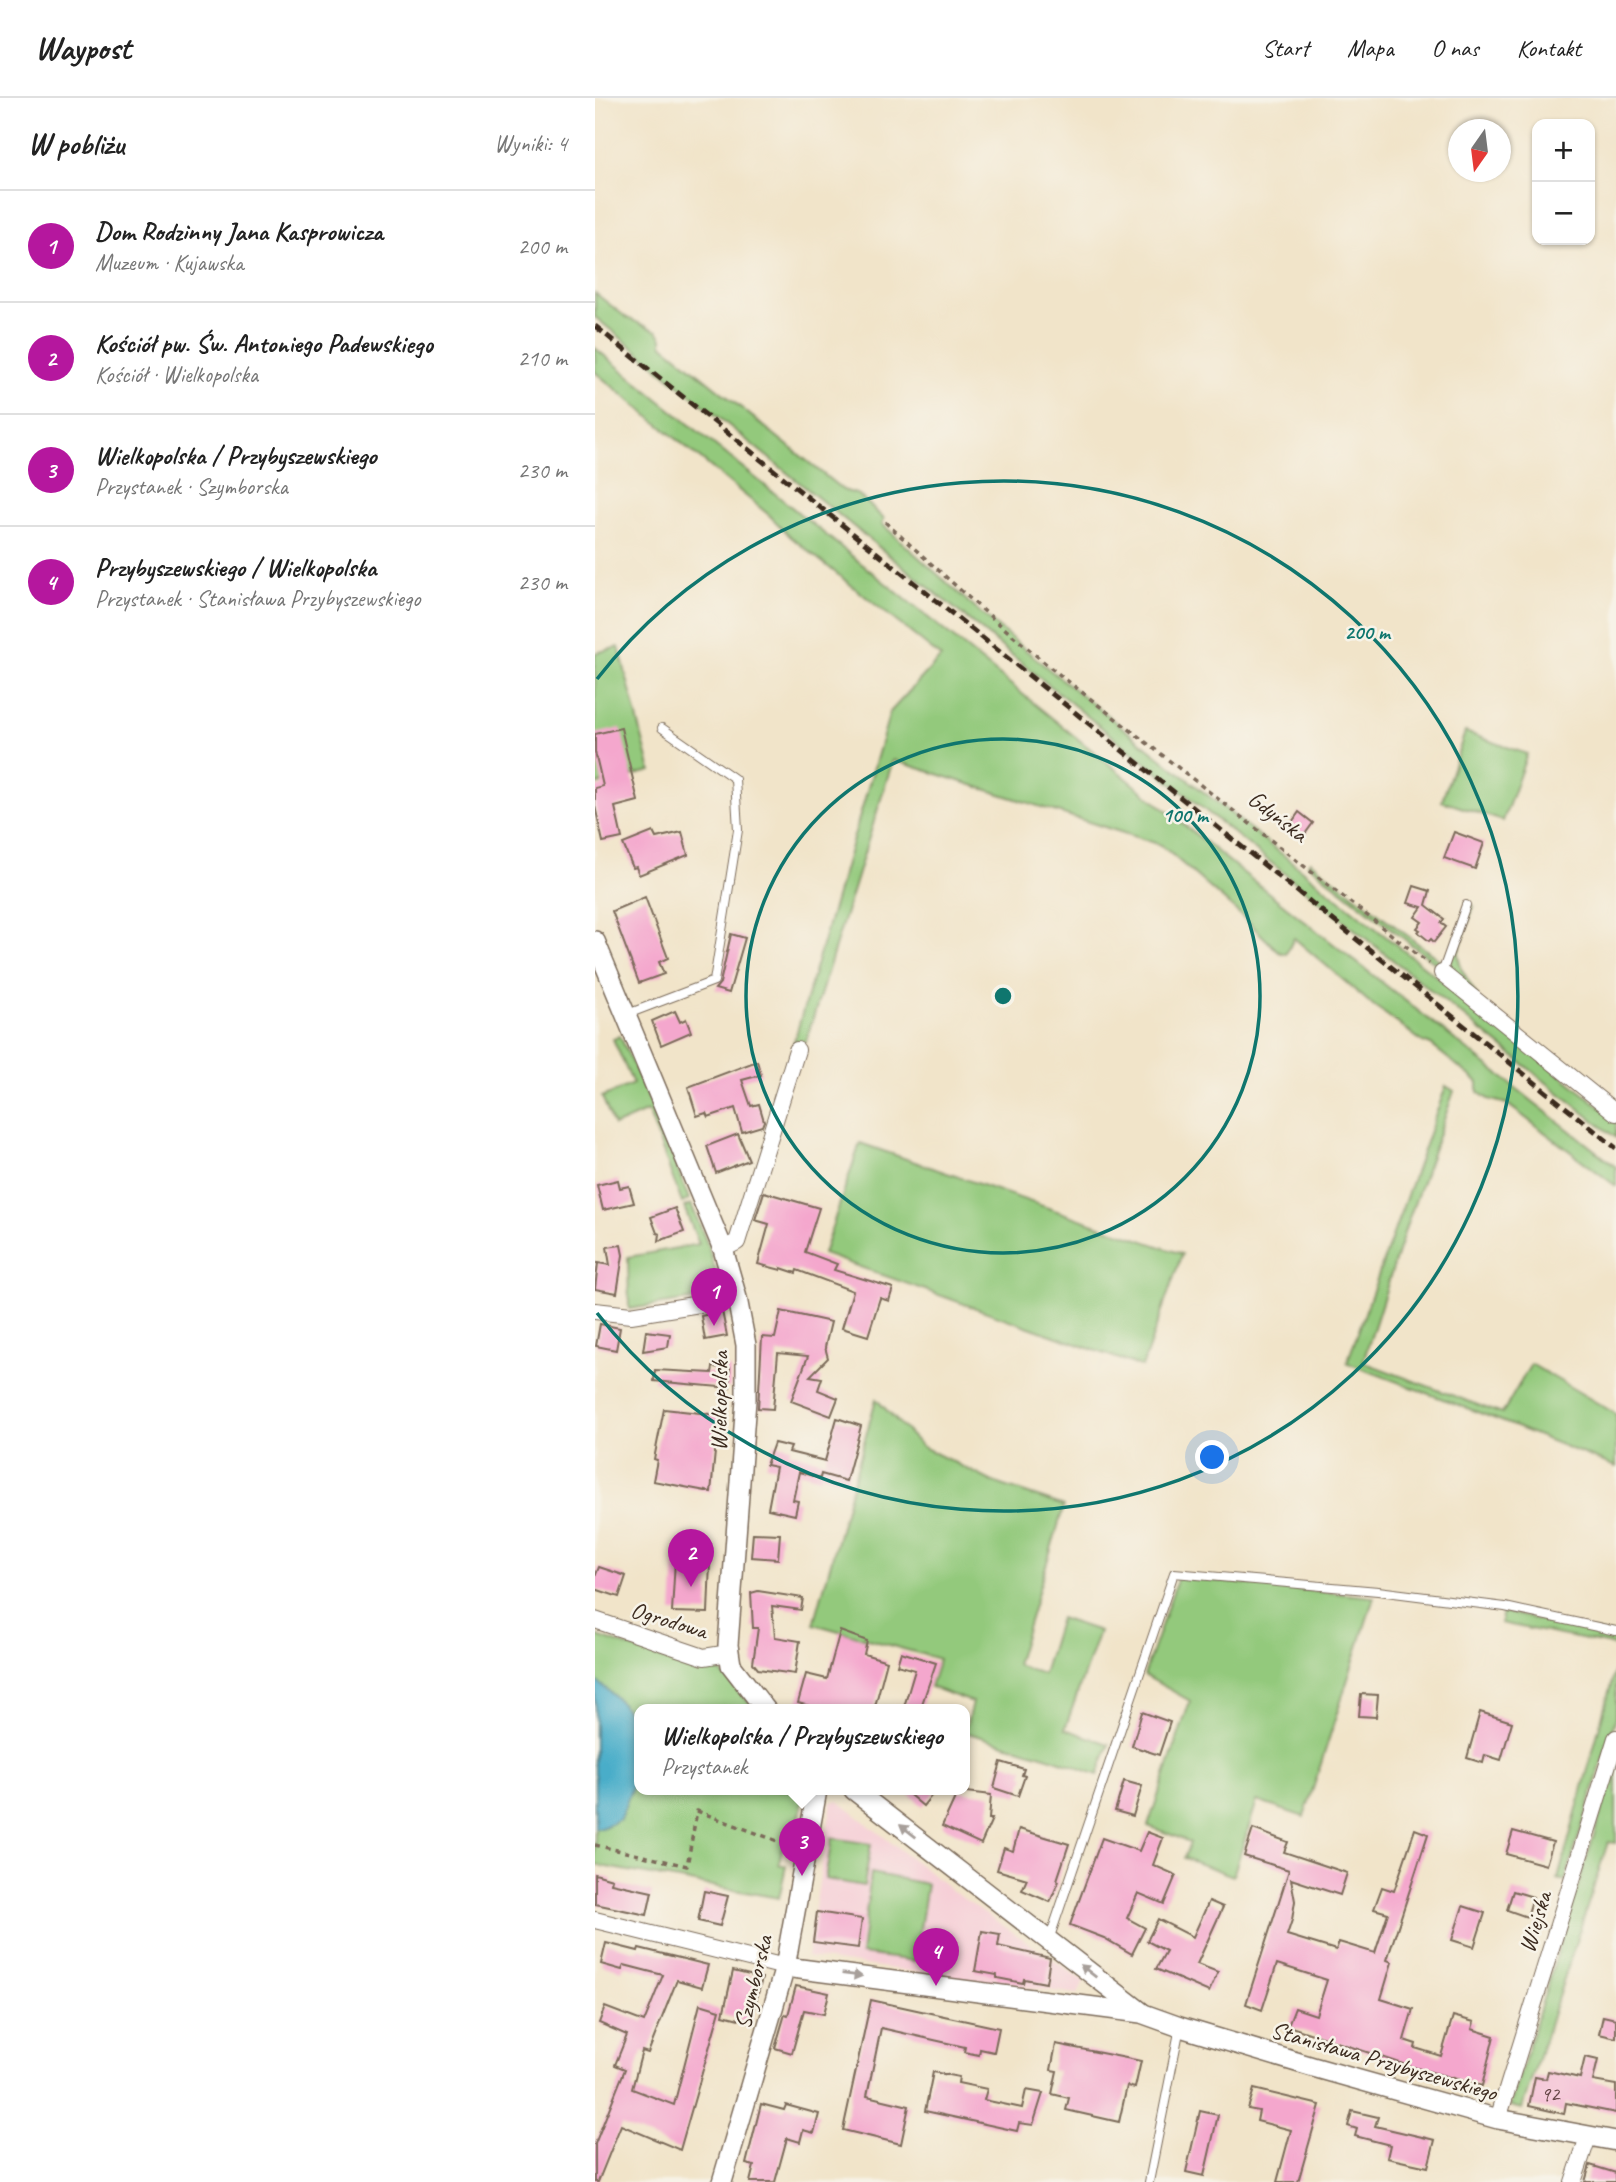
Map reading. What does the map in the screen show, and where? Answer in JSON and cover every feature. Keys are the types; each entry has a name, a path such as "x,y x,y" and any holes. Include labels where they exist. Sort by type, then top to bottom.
{"street":[{"name":"Wielkopolska","path":"595,941 723,1250 737,1298 745,1345 746,1400 730,1600 729,1653 731,1665 761,1704"},
{"path":"1442,974 1616,1113"},
{"path":"723,1250 737,1242 797,1050"},
{"path":"595,1311 631,1315 737,1298"},
{"name":"Ogrodowa","path":"595,1620 704,1657 729,1653"},
{"name":"Wiejska","path":"1498,2119 1616,1738"},
{"name":"Szymborska","path":"722,2182 785,1967 816,1795"},
{"name":"Stanisława Przybyszewskiego","path":"860,1795 1141,2013"},
{"path":"595,1920 785,1967"},
{"name":"Stanisława Przybyszewskiego","path":"785,1967 1141,2013 1180,2027 1498,2119 1616,2141"},
{"path":"1573,2182 1588,2137"}],"lane":[{"path":"625,1014 714,981 737,830 735,779 662,728"},
{"path":"1442,974 1466,905"},
{"path":"1049,1940 1174,1573 1378,1591 1505,1607 1616,1631"},
{"path":"1149,2182 1180,2027"}],"path":[{"name":"Gdyńska","path":"885,522 1051,668 1442,974"},
{"path":"595,1845 687,1866 697,1811 786,1845 807,1848"}],"shaded area":[{"path":"838,1801 954,1892 1084,1981 1078,1994 807,1957 832,1802"}],"green space":[{"path":"595,293 627,318 657,331 662,338 662,344 843,490 859,495 884,519 882,524 976,609 1050,670 1616,1119 1616,1138 1097,724 595,317"},
{"path":"595,348 1246,875 1616,1167 1616,1186 1507,1104 1488,1099 1478,1092 1478,1082 1369,1002 1294,938 1286,954 1279,952 1161,845 893,760 806,1041 793,1045 890,712 941,657 791,537 769,515 595,372"},
{"path":"619,647 651,771 595,785 595,653"},
{"path":"1465,732 1527,754 1503,821 1442,801"},
{"path":"1310,861 1442,962 1439,966 1308,864"},
{"path":"1470,904 1474,906 1458,954 1461,968 1478,998 1447,971"},
{"path":"620,1036 653,1108 689,1199 682,1203 648,1111 614,1126 602,1097 633,1084 613,1039"},
{"path":"1446,1086 1454,1091 1405,1230 1363,1362 1502,1414 1531,1364 1616,1414 1616,1467 1347,1363"},
{"path":"860,1143 1182,1254 1142,1367 823,1254"},
{"path":"691,1204 707,1243 723,1295 629,1309 628,1257 699,1244 684,1207"},
{"path":"876,1399 921,1446 993,1482 1064,1506 1016,1665 1043,1674 1060,1618 1099,1631 1065,1729 1109,1744 1098,1775 970,1734 972,1702 930,1687 939,1659 814,1624"},
{"path":"1178,1577 1374,1597 1304,1817 1257,1801 1233,1876 1184,1858 1190,1842 1148,1826 1190,1701 1144,1675"},
{"path":"1503,1612 1616,1636 1616,1646 1500,1623"},
{"path":"595,1635 680,1665 683,1657 717,1668 750,1704 634,1704 634,1795 804,1795 793,1849 782,1848 779,1864 786,1866 779,1898 595,1865"},
{"path":"1616,1666 1616,1717 1565,1881 1558,1879"},
{"path":"1616,1764 1616,1843 1608,1842 1522,2109 1510,2106"},
{"path":"832,1838 871,1844 864,1886 825,1879"},
{"path":"871,1873 927,1884 915,1961 861,1954"}],"water":[{"path":"595,1680 627,1711 634,1725 634,1781 620,1819 602,1828 595,1828"}],"building":[{"path":"621,728 638,801 615,807 622,838 603,842 595,806 595,788 603,786 595,752 595,734"},
{"path":"1299,812 1313,823 1302,838 1288,828"},
{"path":"653,832 656,838 682,832 688,855 639,875 636,867 633,868 623,844"},
{"path":"1454,832 1484,843 1475,869 1444,858"},
{"path":"1414,886 1430,891 1426,905 1444,919 1441,923 1446,927 1434,942 1418,932 1420,930 1417,928 1422,922 1415,917 1422,907 1408,903"},
{"path":"645,897 668,958 659,962 664,974 639,983 612,911"},
{"path":"731,934 745,938 729,993 715,989 720,983"},
{"path":"675,1011 680,1022 686,1019 691,1032 661,1045 652,1021"},
{"path":"757,1061 761,1075 742,1080 751,1106 759,1104 764,1121 762,1126 742,1132 735,1108 708,1117 706,1113 697,1116 688,1087"},
{"path":"738,1134 749,1160 716,1173 707,1146"},
{"path":"618,1180 620,1188 629,1186 634,1203 603,1210 597,1185"},
{"path":"764,1192 819,1208 805,1252 837,1264 834,1270 893,1288 889,1301 880,1298 868,1336 842,1328 853,1291 797,1270 796,1273 758,1264 769,1224 755,1220"},
{"path":"675,1208 684,1232 659,1241 660,1234 657,1233 651,1217"},
{"path":"621,1245 623,1255 617,1293 595,1289 598,1263 610,1265 607,1247"},
{"path":"722,1311 727,1336 705,1340 701,1316"},
{"path":"781,1311 831,1322 825,1347 828,1358 810,1376 822,1378 818,1390 838,1398 831,1416 791,1401 808,1356 778,1353 773,1409 758,1408 762,1337 775,1338"},
{"path":"600,1324 620,1328 616,1350 596,1346"},
{"path":"646,1331 670,1334 668,1347 643,1351"},
{"path":"713,1367 730,1368 730,1388 654,1381 655,1370 712,1373"},
{"path":"664,1409 727,1416 725,1442 716,1442 711,1492 653,1481 657,1460 654,1459"},
{"path":"837,1418 861,1426 846,1481 821,1474 820,1478 799,1472 793,1500 798,1501 795,1515 768,1509 776,1467 766,1465 774,1443 791,1447 789,1452 825,1461"},
{"path":"753,1533 780,1534 778,1559 751,1557"},
{"path":"675,1560 710,1562 708,1613 672,1612"},
{"path":"599,1567 626,1576 619,1597 595,1589 595,1577"},
{"path":"758,1591 803,1598 801,1610 772,1606 775,1637 800,1641 795,1674 758,1669 753,1663 758,1628 753,1628 751,1593"},
{"path":"840,1631 867,1641 864,1654 887,1661 876,1704 798,1703 806,1674 827,1679"},
{"path":"901,1652 936,1663 922,1704 905,1704 915,1670 897,1665"},
{"path":"1361,1694 1378,1695 1376,1717 1359,1716"},
{"path":"1142,1712 1170,1722 1159,1755 1132,1746"},
{"path":"1480,1712 1512,1722 1501,1760 1485,1755 1483,1763 1467,1758"},
{"path":"1001,1762 1024,1769 1022,1775 1025,1776 1018,1796 994,1788"},
{"path":"1124,1781 1142,1786 1133,1816 1115,1811"},
{"path":"970,1792 991,1795 989,1819 992,1819 981,1844 942,1826 956,1795 970,1795"},
{"path":"910,1795 932,1795 923,1806"},
{"path":"1019,1829 1069,1844 1050,1902 1022,1890 1027,1879 997,1870 1004,1848 1013,1851"},
{"path":"1253,1829 1288,1842 1284,1852 1347,1873 1340,1895 1291,1879 1295,1901 1287,1935 1336,1950 1339,1942 1375,1953 1388,1913 1374,1909 1382,1887 1394,1891 1415,1829 1428,1834 1387,1960 1392,1962 1381,1999 1413,2009 1404,2040 1416,2044 1415,2048 1441,2056 1453,2016 1474,2022 1472,2029 1494,2036 1482,2086 1409,2066 1288,2026 1295,2008 1316,2015 1327,1980 1277,1964 1262,2010 1246,2004 1289,1870 1244,1856"},
{"path":"1513,1831 1553,1842 1546,1865 1506,1854"},
{"path":"1147,1832 1163,1838 1153,1865 1176,1875 1164,1904 1138,1893 1127,1918 1145,1928 1132,1954 1104,1938 1070,1925 1102,1838 1139,1851"},
{"path":"595,1874 612,1879 611,1883 652,1892 647,1915 595,1904"},
{"path":"704,1891 728,1896 720,1926 698,1921"},
{"path":"1513,1891 1533,1897 1527,1917 1507,1910"},
{"path":"1209,1901 1223,1907 1197,1964 1218,1972 1209,1992 1156,1969 1166,1951 1147,1941 1158,1919 1193,1937"},
{"path":"1463,1906 1485,1913 1474,1947 1452,1940"},
{"path":"817,1912 862,1919 858,1948 813,1942"},
{"path":"982,1931 1000,1934 998,1946 1050,1958 1046,1983 1024,1979 1023,1983 975,1971"},
{"path":"606,1943 708,1965 702,1987 677,1980 648,2053 642,2051 632,2089 674,2105 700,2004 720,2010 680,2150 621,2125 598,2182 595,2182 595,2144 625,2069 615,2065 627,2035 599,2023 605,2007 644,2022 663,1975 624,1965 622,1970 601,1964"},
{"path":"733,1971 762,1978 751,2022 723,2015"},
{"path":"796,1986 829,1993 824,2014 804,2010 792,2053 775,2048"},
{"path":"871,2000 999,2028 994,2052 980,2049 979,2055 964,2052 965,2047 881,2028 867,2096 909,2106 901,2144 843,2130"},
{"path":"1603,2016 1616,2019 1616,2038 1599,2034"},
{"path":"1056,2044 1141,2061 1135,2088 1127,2086 1119,2122 1066,2110 1069,2098 1052,2094 1057,2071 1051,2070"},
{"path":"1585,2057 1598,2060 1593,2081 1616,2085 1616,2113 1566,2103 1564,2114 1529,2106 1535,2077 1546,2079 1548,2071 1580,2078"},
{"path":"933,2072 959,2077 958,2083 987,2089 984,2100 1022,2108 1026,2090 1043,2093 1033,2125 1019,2123 1017,2131 925,2111"},
{"path":"1254,2089 1320,2105 1298,2182 1277,2182 1291,2130 1257,2121 1259,2111 1248,2109"},
{"path":"761,2104 784,2110 786,2105 819,2114 814,2133 803,2130 800,2142 787,2138 775,2182 750,2182 754,2166 746,2164"},
{"path":"1200,2111 1218,2115 1204,2176 1186,2172"},
{"path":"1352,2111 1378,2117 1375,2126 1435,2140 1428,2167 1387,2158 1390,2145 1355,2136 1357,2129 1348,2126"},
{"path":"1590,2165 1616,2173 1616,2182 1585,2182"}],"railway":[{"path":"595,326 1616,1148"}],"place":[{"name":"Dom Rodzinny Jana Kasprowicza","path":"714,1326"},
{"name":"Kościół pw. Św. Antoniego Padewskiego","path":"691,1587"},
{"name":"Wielkopolska / Przybyszewskiego","path":"802,1876"},
{"name":"Przybyszewskiego / Wielkopolska","path":"936,1986"}]}
